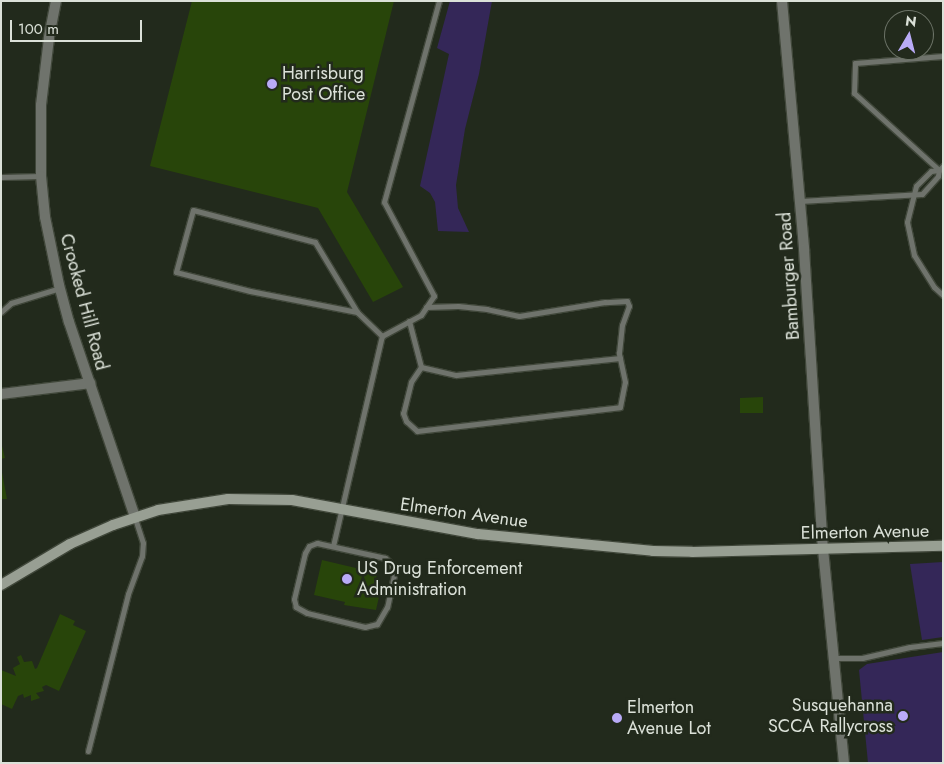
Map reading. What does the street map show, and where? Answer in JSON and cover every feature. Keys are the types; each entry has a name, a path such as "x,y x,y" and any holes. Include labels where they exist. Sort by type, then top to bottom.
{"main road":[{"name":"Elmerton Avenue","path":"1,585 70,544 135,517 180,505 250,498 292,500 478,534 653,551 943,546"}],"street":[{"name":"Crooked Hill Road","path":"56,1 49,38 41,105 41,176 45,217 60,288 135,517"},
{"name":"Bamburger Road","path":"782,1 800,202 822,549 835,658 844,763"},
{"path":"2,393 90,383"}],"lane":[{"path":"333,546 382,336 421,315 434,296 384,202 439,1"},
{"path":"941,168 854,93 855,62 943,56"},
{"path":"800,202 914,193 922,194 938,176 941,168"},
{"path":"941,168 928,175 916,186 907,222 914,255 934,287 943,295"},
{"path":"1,177 41,176"},
{"path":"357,312 250,292 176,272 193,210 315,242 357,312 382,336"},
{"path":"1,312 11,303 60,288"},
{"path":"409,322 421,367 411,382 403,413 406,421 417,431 620,407 624,382 620,358 622,325 629,306 627,301 605,302 519,316 487,309 458,306 426,307"},
{"path":"421,367 456,375 620,358"},
{"path":"88,751 128,594 142,556 142,543 135,517"},
{"path":"317,543 333,546 386,558 392,564 394,575 387,607 377,624 366,627 307,613 296,607 294,599 304,553 309,546 317,543"},
{"path":"835,658 862,658 910,647 943,643"}],"shaded area":[{"path":"450,1 492,1 479,74 465,129 456,185 458,208 469,232 438,231 435,202 430,193 420,186 449,54 437,48"},
{"path":"943,562 943,637 922,640 910,564"},
{"name":"Susquehanna SCCA Rallycross","path":"943,652 943,763 868,763 859,670 867,664"}],"building":[{"name":"Harrisburg Post Office","path":"192,1 394,1 347,192 403,287 373,302 318,208 150,166"},
{"path":"763,397 763,413 740,413 740,398"},
{"path":"1,442 5,458 1,459"},
{"path":"1,467 7,499 1,499"},
{"name":"US Drug Enforcement Administration","path":"322,560 377,573 375,586 381,588 376,610 344,605 345,602 314,595"},
{"path":"60,614 75,621 73,625 86,631 59,691 46,685 42,687 44,691 36,693 40,698 31,701 31,695 24,698 23,694 18,696 12,709 1,704 1,670 16,676 13,668 20,664 17,657 21,655 24,662 32,661 35,669 37,668"}],"place":[{"name":"Harrisburg Post Office","path":"272,84"},
{"name":"US Drug Enforcement Administration","path":"347,579"},
{"name":"Susquehanna SCCA Rallycross","path":"903,716"},
{"name":"Elmerton Avenue Lot","path":"617,718"}]}
